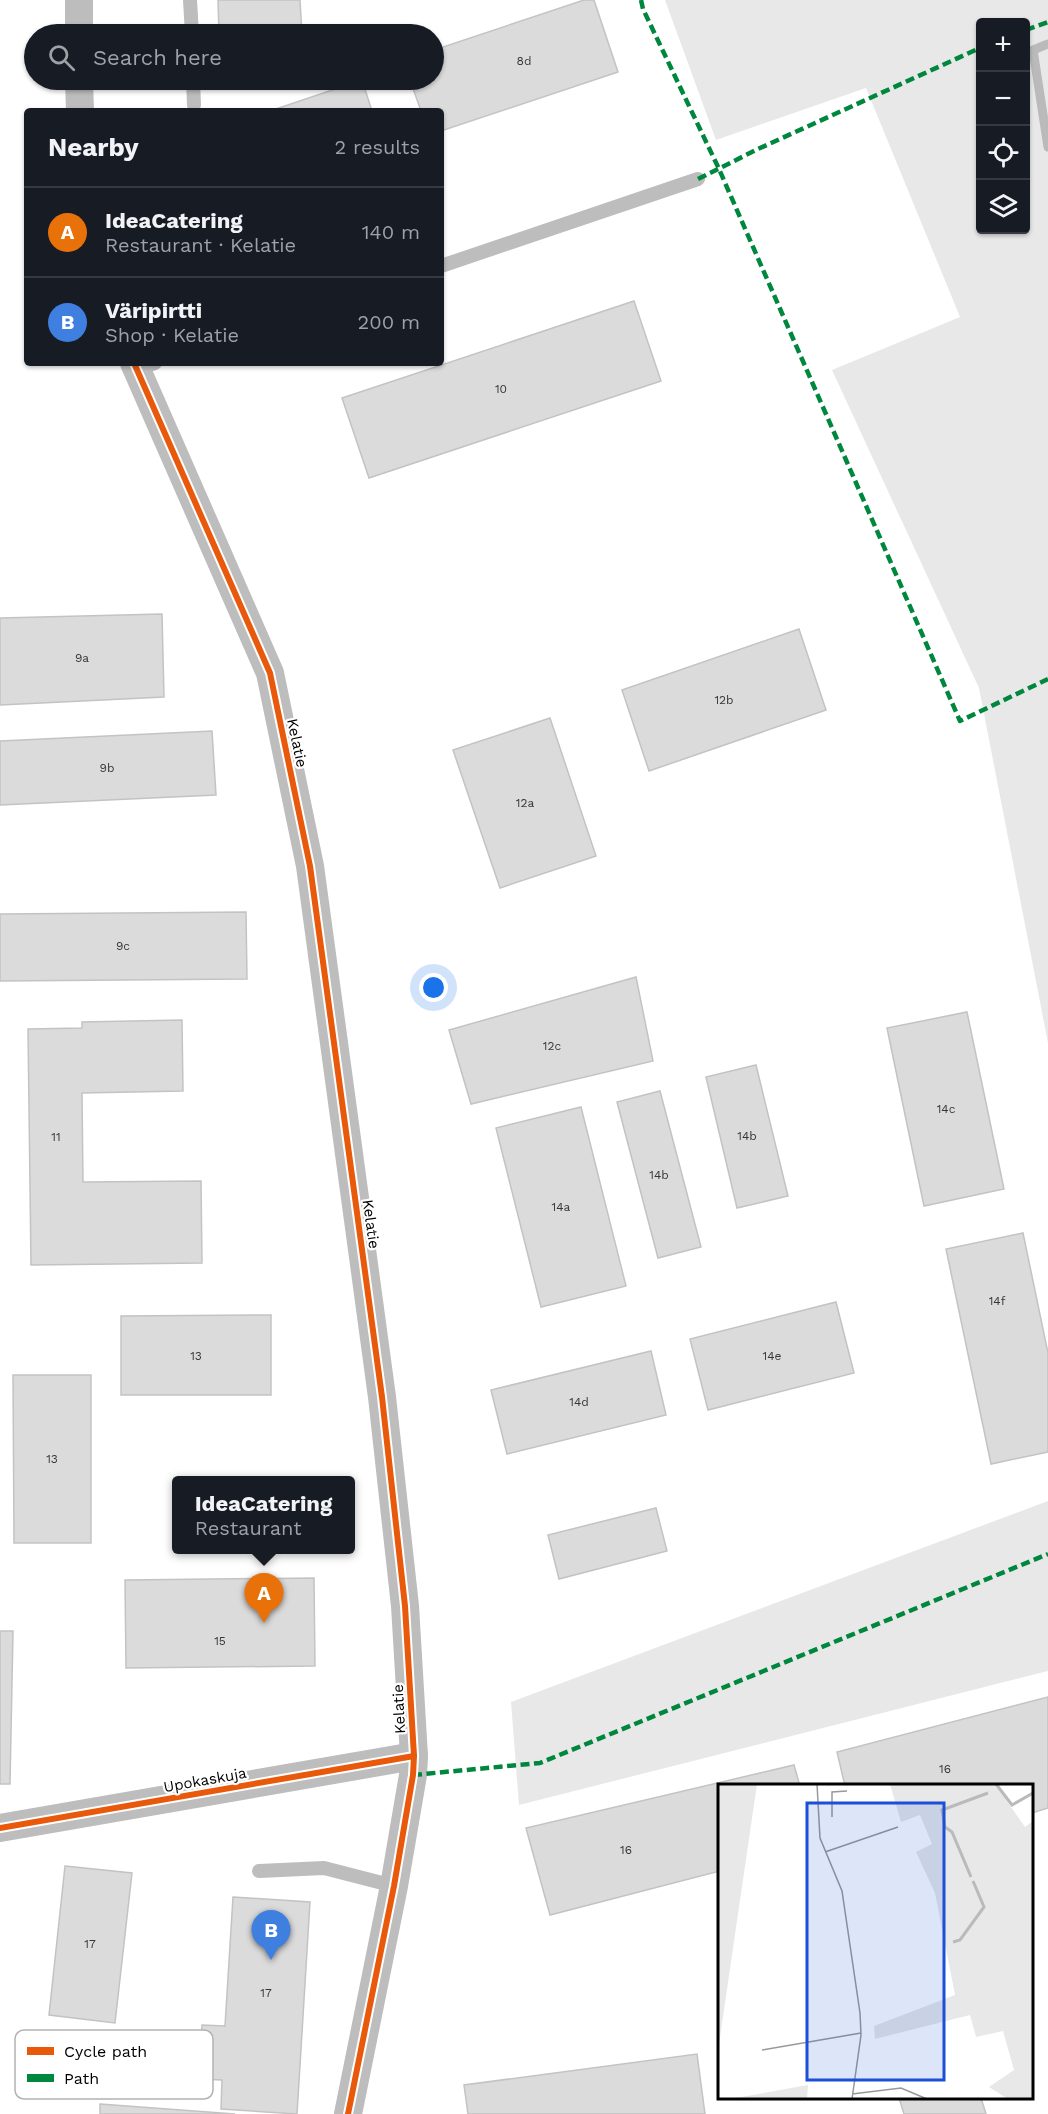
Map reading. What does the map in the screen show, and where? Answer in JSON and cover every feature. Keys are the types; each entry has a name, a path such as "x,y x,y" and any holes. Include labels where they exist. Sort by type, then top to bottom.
{"street":[{"path":"79,0 79,24"},
{"path":"79,90 80,108"},
{"name":"Kelatie","path":"142,366 270,673 310,866 383,1409 405,1606 414,1756 413,1775 394,1886 348,2114"},
{"name":"Upokaskuja","path":"0,1828 414,1756"}],"lane":[{"path":"190,0 191,24"},
{"path":"193,90 194,105"},
{"path":"444,265 698,179"},
{"path":"259,1871 324,1869 394,1886"}],"shaded area":[{"path":"665,0 1048,0 1048,1043 979,688 832,370 960,317 866,88 716,140"},
{"path":"1048,1501 1048,1671 519,1805 511,1702"}],"building":[{"path":"218,0 300,0 301,24 219,24"},
{"path":"584,0 594,0 618,72 444,130 444,108 420,108 414,90 444,90 444,47"},
{"path":"332,90 365,90 371,108 279,108"},
{"path":"634,301 661,381 369,478 342,398"},
{"path":"162,614 164,697 0,705 0,618"},
{"path":"799,629 826,710 649,771 622,690"},
{"path":"550,718 596,856 500,888 453,750"},
{"path":"212,731 216,795 0,805 0,741"},
{"path":"246,912 247,979 0,981 0,914"},
{"path":"636,977 653,1061 471,1104 449,1030"},
{"path":"967,1012 1004,1189 924,1206 887,1028"},
{"path":"182,1020 183,1091 82,1093 83,1182 201,1181 202,1263 31,1265 28,1029 82,1028 82,1022"},
{"path":"756,1065 788,1196 737,1208 706,1077"},
{"path":"660,1091 701,1247 658,1258 617,1102"},
{"path":"581,1107 626,1286 541,1307 496,1128"},
{"path":"1023,1233 1048,1353 1048,1452 991,1464 946,1249"},
{"path":"836,1302 854,1373 708,1410 690,1339"},
{"path":"271,1315 271,1395 121,1395 121,1316"},
{"path":"651,1351 666,1415 507,1454 491,1390"},
{"path":"13,1375 91,1375 91,1543 14,1543"},
{"path":"656,1508 667,1551 559,1579 548,1535"},
{"path":"314,1578 315,1666 126,1668 125,1580"},
{"path":"0,1631 13,1631 10,1784 0,1784"},
{"path":"1048,1697 1048,1808 1033,1813 1033,1784 845,1784 837,1752"},
{"path":"794,1765 799,1784 718,1784 718,1872 550,1915 526,1828"},
{"path":"65,1866 132,1873 115,2023 49,2015"},
{"path":"233,1897 310,1902 297,2114 221,2109 222,2080 213,2080 213,2030 202,2030 202,2025 225,2026"},
{"path":"697,2054 705,2114 468,2114 464,2085"},
{"path":"899,2099 981,2099 986,2114 904,2114"},
{"path":"100,2104 235,2114 100,2114"}],"waterway":[{"path":"1048,44 1033,50 1048,147"}],"marked path":[{"path":"641,0 643,9 719,169 960,721 1048,679"},
{"path":"1030,29 1048,22"},
{"path":"698,179 758,149 976,50"},
{"path":"413,1775 540,1763 1048,1554"}],"cycle path":[{"path":"135,366 270,673 310,866 382,1397 405,1606 414,1756 413,1775 394,1886 348,2114"},
{"path":"0,1828 414,1756"}],"place":[{"name":"IdeaCatering","path":"264,1623"},
{"name":"Väripirtti","path":"271,1960"}]}
